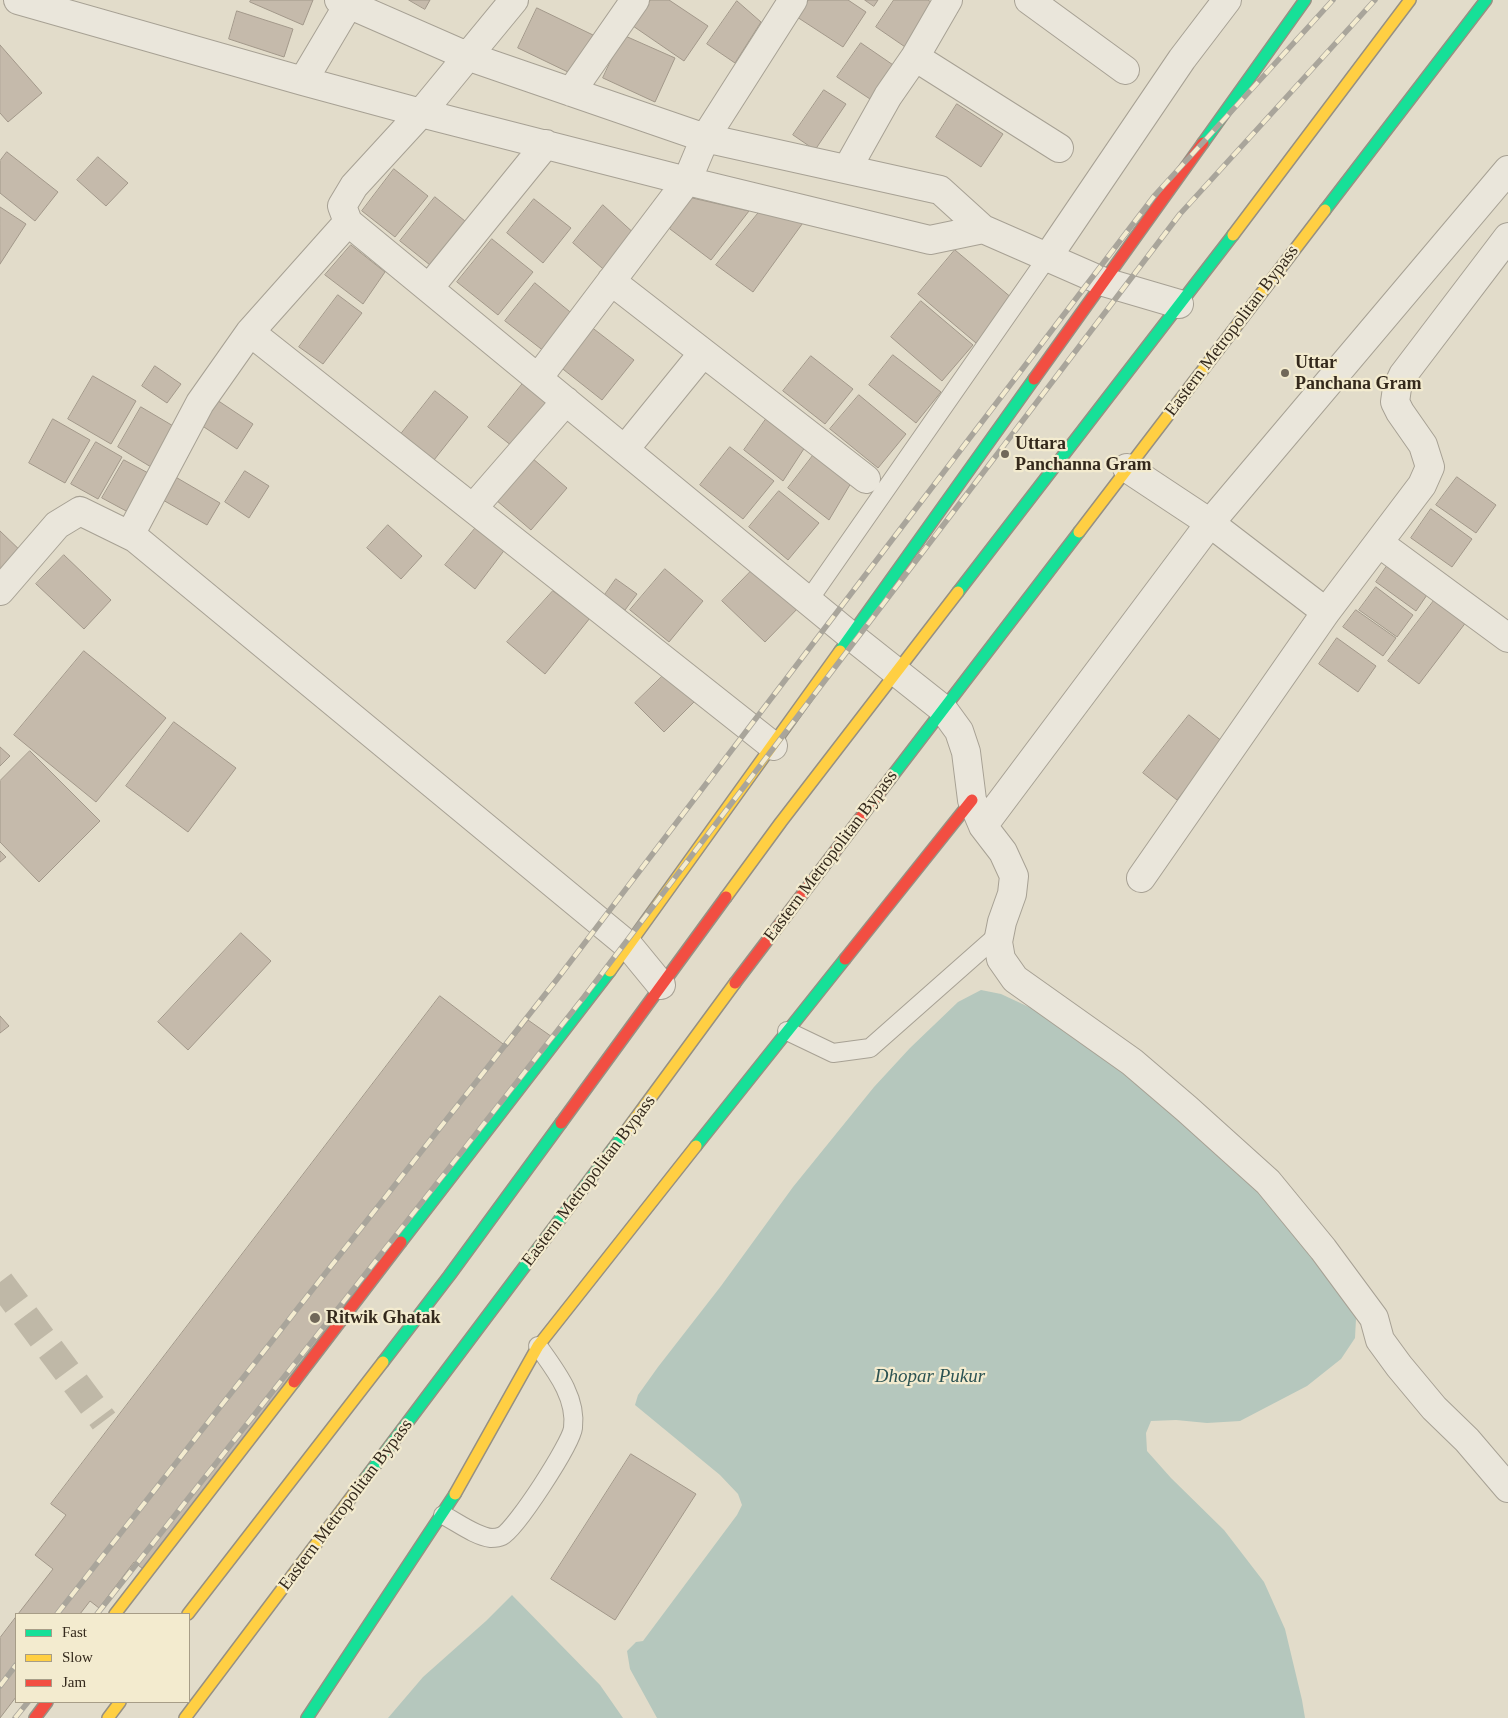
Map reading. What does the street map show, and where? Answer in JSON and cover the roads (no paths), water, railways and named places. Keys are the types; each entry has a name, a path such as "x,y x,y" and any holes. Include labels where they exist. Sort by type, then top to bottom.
{"main road":[{"path":"116,1613 629,946 1306,0"},
{"path":"189,1613 449,1276 781,822 1116,389 1178,304 1290,161 1410,0"},
{"name":"Eastern Metropolitan Bypass","path":"185,1718 496,1306 813,879 1486,0"},
{"path":"307,1718 443,1515 538,1346 972,800"},
{"path":"35,1718 46,1703"},
{"path":"108,1718 119,1703"}],"street":[{"path":"18,0 421,113 687,181 930,240 983,229"},
{"path":"514,0 421,113 354,186 342,206 348,222 808,602 943,709 959,731 966,752 972,800 983,826 1003,852 1014,876 1012,894 998,942 1001,959 1014,979 1132,1062 1268,1182 1323,1249 1374,1318 1380,1340 1399,1366 1434,1408 1467,1440 1508,1488"},
{"path":"571,92 635,0"},
{"path":"538,378 687,181 705,138 793,0"},
{"path":"847,169 888,96 915,57 948,0"},
{"path":"1029,0 1125,70"},
{"path":"1047,258 1182,59 1227,0"},
{"path":"302,81 346,1 467,56 705,138 940,190 983,229 1104,282 1178,304"},
{"path":"915,57 1059,148"},
{"path":"429,288 546,144"},
{"path":"983,826 1210,523 1508,170"},
{"path":"130,535 200,403 250,332 348,222"},
{"path":"1141,878 1326,612 1422,485 1430,467 1423,445 1395,402 1397,388 1403,375 1508,237"},
{"path":"611,281 866,479"},
{"path":"250,332 773,746"},
{"path":"625,450 703,353"},
{"path":"473,508 566,401"},
{"path":"1127,468 1210,523 1326,612"},
{"path":"0,591 57,525 80,511 142,542 629,946 662,985"},
{"path":"1379,543 1508,638"}],"lane":[{"path":"808,602 1047,258"},
{"path":"787,1031 833,1053 870,1048 1000,934"},
{"path":"443,1515 477,1533 492,1538 503,1536 526,1508 565,1449 573,1429 572,1410 566,1389 538,1346"}],"water":[{"name":"Dhopar Pukur","path":"981,990 1001,994 1046,1015 1127,1072 1247,1172 1351,1298 1356,1319 1355,1338 1341,1359 1307,1386 1240,1421 1207,1423 1176,1420 1151,1421 1146,1433 1147,1451 1171,1478 1224,1530 1264,1582 1285,1629 1305,1718 657,1718 630,1669 627,1651 636,1642 643,1641 737,1515 742,1505 738,1494 720,1475 635,1405 638,1395 793,1187 874,1087 910,1048 958,1002"},
{"path":"512,1595 600,1685 623,1718 388,1718 423,1677 486,1621"}],"tunnel":[{"path":"0,1282 104,1421"}],"railway":[{"path":"58,1613 558,978 1155,195 1333,0"},
{"path":"98,1613 584,997 1180,214 1375,0"},
{"path":"0,1686 15,1666"},
{"path":"15,1718 27,1703"}],"place":[{"name":"Uttar Panchana Gram","path":"1285,373"},
{"name":"Uttara Panchanna Gram","path":"1005,454"},
{"name":"Ritwik Ghatak","path":"315,1318"}]}
